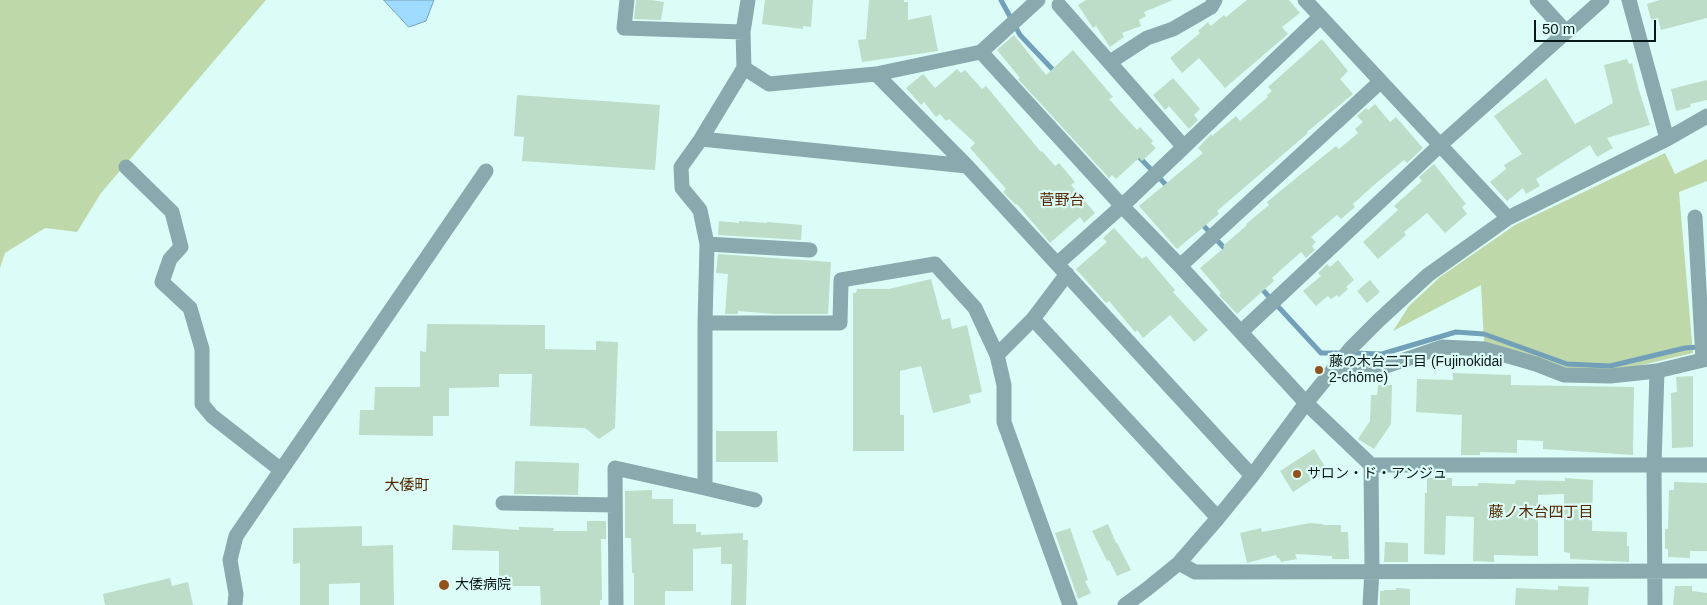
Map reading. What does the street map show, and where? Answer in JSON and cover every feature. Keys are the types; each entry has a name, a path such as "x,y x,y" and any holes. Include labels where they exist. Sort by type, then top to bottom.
{"street":[{"path":"627,0 624,28 742,32"},
{"path":"705,488 707,244 700,210 682,188 681,167 702,139 744,68 742,32 748,0"},
{"path":"744,68 769,84 876,74 981,52 1038,0 1063,2 1110,62 1184,147"},
{"path":"1110,62 1147,38 1173,28 1211,7 1215,0"},
{"path":"1305,0 1508,218"},
{"path":"1537,0 1566,32"},
{"path":"1241,332 1439,146 1602,0"},
{"path":"1629,0 1668,139"},
{"path":"997,354 1033,319 1062,269 1122,206 1320,17"},
{"path":"981,52 1306,403 1371,465 1707,465"},
{"path":"876,74 966,166 1252,476"},
{"path":"1180,266 1380,82"},
{"path":"1125,605 1179,563 1252,476 1306,403 1351,348 1428,275 1508,218 1668,139 1707,116"},
{"path":"702,139 966,166"},
{"path":"126,167 172,212 180,247 170,259 162,282 190,308 202,349 202,404 212,416 281,470"},
{"path":"235,605 236,594 230,560 236,536 486,171"},
{"path":"1334,370 1363,374 1442,347 1484,349 1536,364 1564,376 1610,376 1657,371 1704,352 1695,217"},
{"path":"707,244 810,250"},
{"path":"705,323 840,323 841,280 934,264 975,308 997,354 1004,386 1004,422 1070,605"},
{"path":"1033,319 1218,518"},
{"path":"1655,605 1654,465 1657,371"},
{"path":"1370,605 1372,570 1371,465"},
{"path":"616,605 615,468 755,500"},
{"path":"502,503 616,505"},
{"path":"1179,563 1196,572 1372,570 1707,571"}],"green space":[{"path":"0,0 266,0 101,193 77,232 45,228 5,253 0,268"},
{"path":"1665,153 1675,174 1707,159 1707,181 1679,192 1693,353 1612,372 1566,369 1484,342 1481,285 1393,331 1409,306 1440,277 1515,225"}],"water":[{"path":"384,0 434,0 426,21 409,27"}],"building":[{"path":"636,0 664,2 661,20 634,19"},
{"path":"765,0 813,0 811,27 803,26 803,29 762,24"},
{"path":"869,0 904,0 904,2 908,2 908,20 931,15 938,51 862,62 858,40 866,39"},
{"path":"1086,0 1173,0 1144,12 1146,16 1139,20 1141,26 1122,33 1124,37 1110,47 1096,26 1093,28 1078,5"},
{"path":"1247,0 1289,0 1300,13 1282,27 1288,34 1225,88 1199,58 1182,73 1170,58 1200,33 1198,31 1208,22 1211,26"},
{"path":"1660,0 1707,0 1707,18 1661,30 1658,18 1651,20 1647,4"},
{"path":"1014,35 1046,75 1073,50 1113,97 1109,99 1137,130 1140,127 1153,141 1151,143 1156,148 1142,161 1139,158 1116,179 1112,175 1109,178 1018,79 1020,78 997,50"},
{"path":"1322,39 1348,71 1340,79 1353,94 1217,211 1219,214 1177,249 1139,206 1203,153 1198,148 1211,134 1212,136 1236,116 1240,121 1268,97 1267,95 1272,91 1268,87"},
{"path":"1627,59 1629,64 1632,63 1650,125 1607,138 1613,148 1597,157 1590,145 1536,179 1540,186 1526,194 1523,188 1507,201 1490,182 1506,169 1504,165 1522,154 1494,116 1546,78 1575,124 1613,103 1604,65"},
{"path":"957,69 961,73 965,70 982,89 986,86 1041,152 1055,166 1059,163 1075,182 1071,185 1095,213 1084,223 1080,217 1050,243 1017,204 1003,192 1006,189 970,148 975,143 949,119 946,121 940,114 936,117 924,102 921,105 906,88 923,74 935,88"},
{"path":"1173,78 1200,109 1194,115 1198,120 1189,129 1169,106 1165,110 1153,95"},
{"path":"1707,80 1707,100 1690,104 1691,107 1676,111 1671,89"},
{"path":"517,95 660,105 655,170 522,161 524,137 514,136"},
{"path":"1375,104 1390,122 1396,117 1423,148 1407,163 1404,160 1374,185 1353,204 1355,207 1341,219 1337,215 1311,237 1316,242 1312,246 1315,250 1306,258 1301,252 1272,278 1274,281 1237,314 1219,295 1221,293 1200,268 1269,205 1267,202 1336,146 1339,149 1358,133 1355,129 1363,122 1357,116 1366,108 1368,110"},
{"path":"1434,164 1466,204 1462,207 1467,214 1445,233 1427,213 1404,232 1406,235 1378,259 1363,242 1398,210 1394,206 1422,181 1419,177"},
{"path":"719,221 802,225 801,240 718,235"},
{"path":"1114,228 1142,259 1146,256 1175,290 1173,292 1208,330 1194,342 1170,315 1143,338 1137,330 1135,332 1109,301 1106,303 1076,269 1107,242 1103,238"},
{"path":"718,254 831,262 828,314 774,314 738,311 738,314 725,314 728,274 716,273"},
{"path":"1338,260 1354,280 1339,297 1337,295 1331,299 1328,296 1316,306 1303,291 1321,276 1318,273 1327,264 1330,267"},
{"path":"931,279 942,320 950,318 952,329 967,325 982,392 969,395 971,403 933,413 921,366 900,371 900,415 904,415 904,451 853,451 853,293 856,293 857,289 889,289"},
{"path":"1370,280 1380,292 1367,303 1357,291"},
{"path":"427,324 545,325 545,349 596,350 596,341 618,342 615,428 599,439 585,428 530,426 532,374 499,374 499,387 449,388 449,416 433,416 433,436 359,435 360,410 374,410 375,387 420,387 420,351 426,352"},
{"path":"1453,373 1511,375 1511,385 1634,387 1633,455 1543,449 1543,441 1517,440 1517,453 1480,452 1480,455 1461,455 1462,415 1416,412 1417,379 1453,380"},
{"path":"1693,376 1693,447 1672,448 1671,393 1677,392 1676,377"},
{"path":"1378,385 1392,385 1391,424 1374,449 1358,439 1370,421 1371,395 1377,395"},
{"path":"716,431 777,431 778,462 716,462"},
{"path":"1314,449 1327,470 1293,492 1280,471"},
{"path":"515,461 579,463 578,495 514,494"},
{"path":"1427,478 1452,478 1452,486 1478,486 1478,483 1515,484 1516,480 1565,481 1565,478 1593,480 1592,531 1627,532 1629,562 1570,559 1570,553 1564,552 1564,494 1538,495 1538,556 1494,555 1494,562 1473,561 1474,517 1449,516 1446,516 1445,555 1424,554"},
{"path":"1674,482 1707,483 1707,551 1690,551 1690,558 1668,557 1668,549 1665,549 1665,529 1668,529 1669,490 1674,490"},
{"path":"652,490 652,499 673,499 673,524 696,524 696,532 701,532 701,535 743,533 743,540 748,540 746,605 731,605 732,564 721,564 721,547 693,549 693,591 665,591 665,605 634,605 631,538 625,538 625,491"},
{"path":"587,521 606,521 606,539 601,539 602,600 600,600 600,605 541,605 540,586 499,586 499,551 452,550 453,525 519,530 519,527 554,528 553,531 587,531"},
{"path":"1310,523 1341,525 1341,532 1348,532 1349,559 1332,559 1332,556 1295,554 1297,559 1281,562 1276,555 1247,563 1240,533 1261,528 1262,532"},
{"path":"1108,524 1131,570 1117,576 1092,531"},
{"path":"362,526 362,546 393,545 394,605 360,605 360,583 329,584 329,605 300,605 300,563 293,564 293,528"},
{"path":"1070,528 1088,580 1085,581 1091,593 1078,599 1055,533"},
{"path":"1385,542 1408,543 1408,562 1384,562"},
{"path":"170,578 172,586 188,582 193,605 105,605 103,594"},
{"path":"1558,586 1589,587 1588,605 1515,605 1516,588 1558,590"},
{"path":"1675,586 1692,586 1692,591 1707,593 1707,605 1673,605"},
{"path":"1396,588 1410,589 1410,605 1380,605 1380,591 1396,590"}],"waterway":[{"path":"1001,0 1020,35 1056,73"},
{"path":"1139,157 1170,189"},
{"path":"1201,223 1227,251"},
{"path":"1260,287 1321,353 1343,353"},
{"path":"1351,353 1382,354 1456,332 1484,334 1567,364 1610,366 1685,348 1699,347"}],"place":[{"name":"藤の木台二丁目 (Fujinokidai 2-chōme)","path":"1319,370"},
{"name":"サロン・ド・アンジュ","path":"1297,474"},
{"name":"大倭病院","path":"444,585"}],"district":[{"name":"菅野台","path":"1062,201"},
{"name":"大倭町","path":"407,486"},
{"name":"藤ノ木台四丁目","path":"1541,513"}]}
